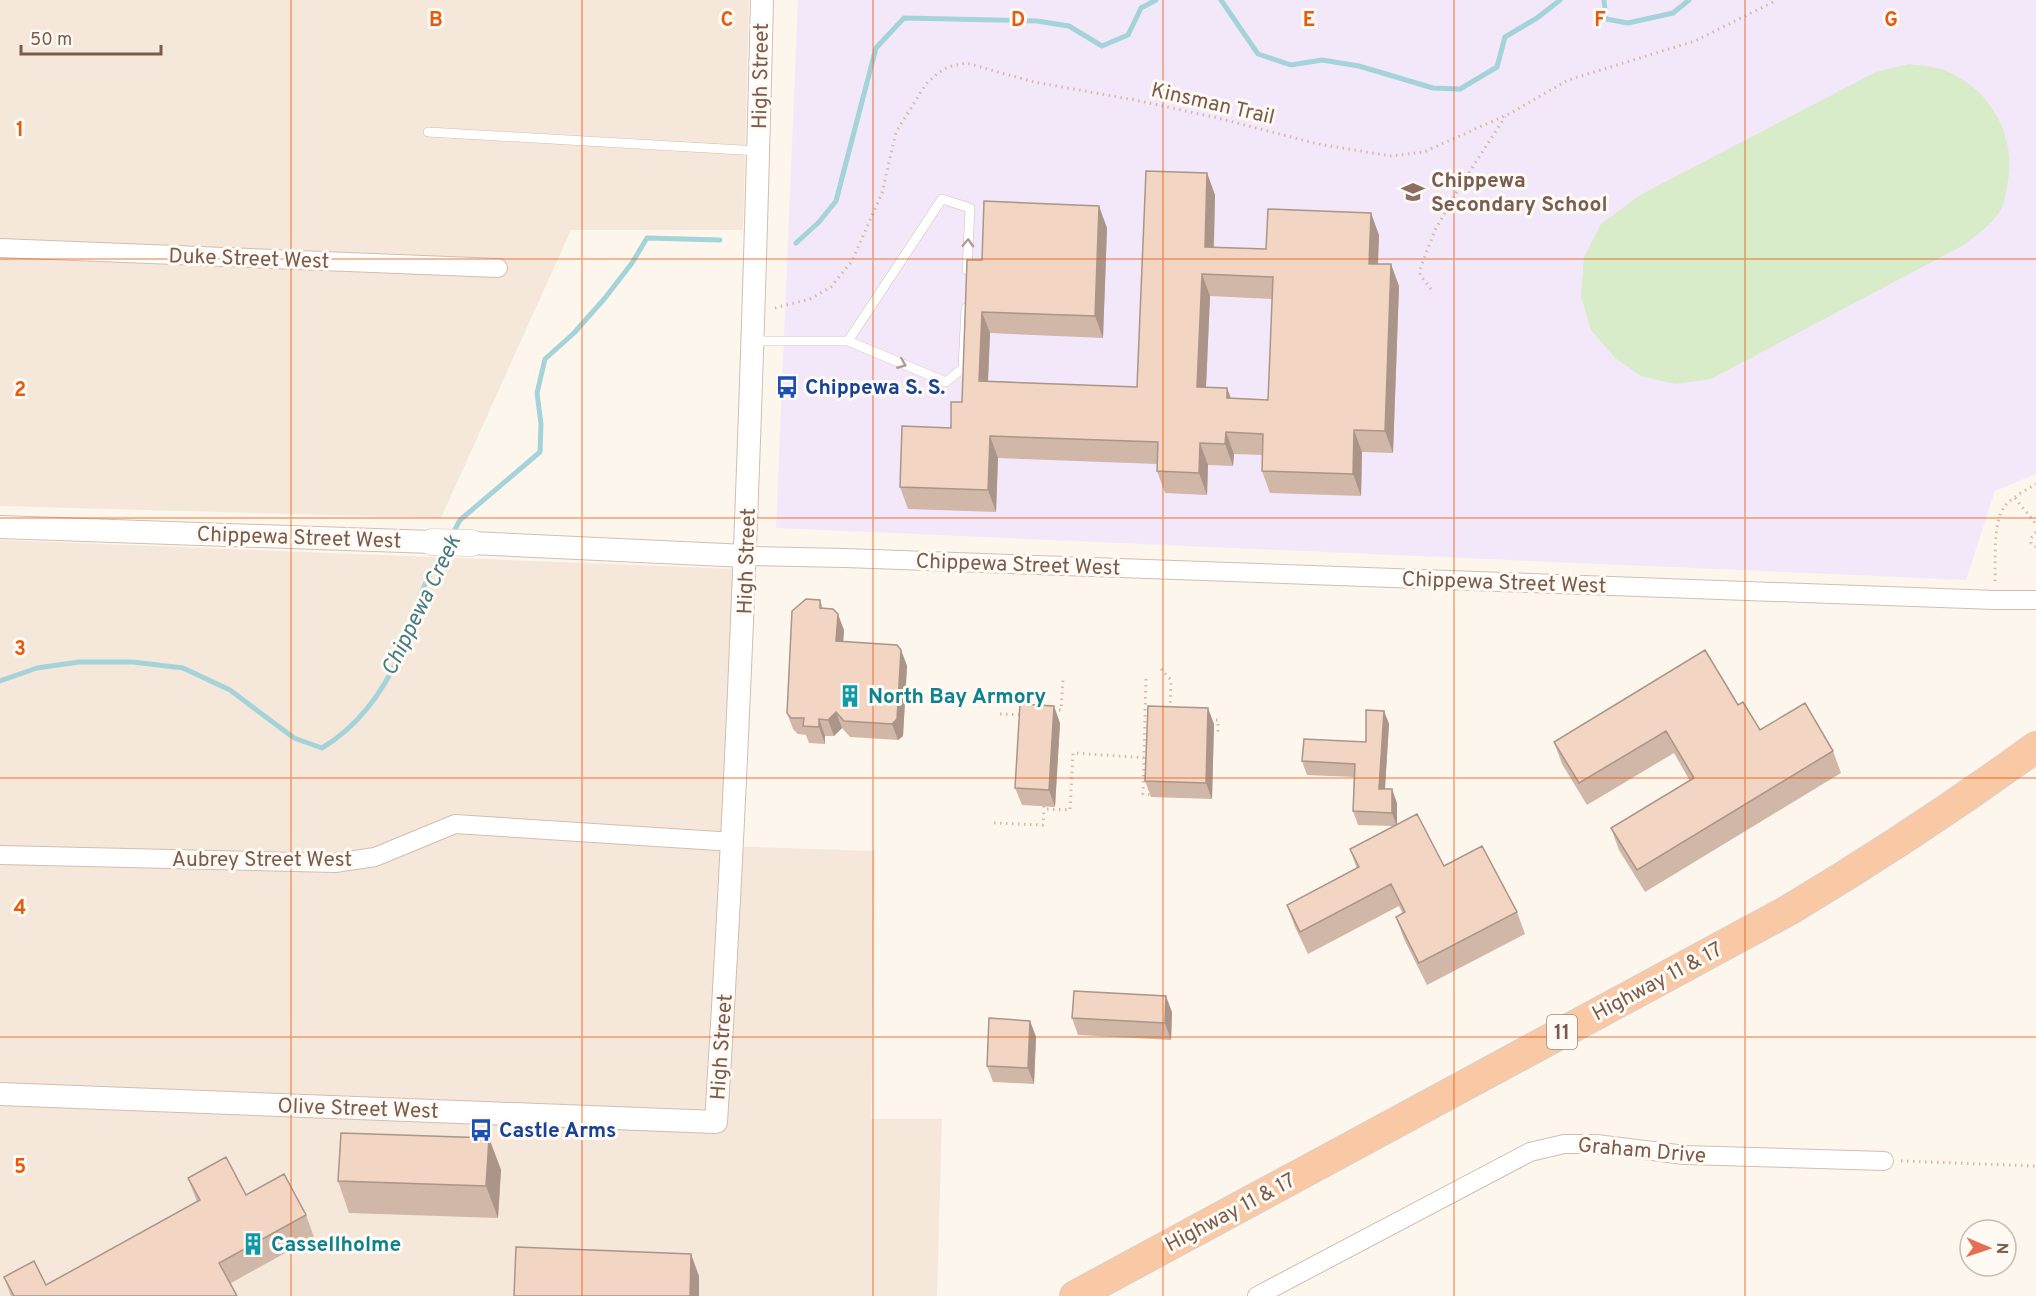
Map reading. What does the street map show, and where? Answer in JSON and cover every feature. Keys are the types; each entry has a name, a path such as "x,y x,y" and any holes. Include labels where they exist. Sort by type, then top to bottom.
{"highway":[{"name":"Highway 11 & 17","path":"1075,1296 1789,910 1976,791 2036,747"}],"main road":[{"name":"Chippewa Street West","path":"432,542 471,543"}],"street":[{"name":"High Street","path":"716,1122 734,842 746,556 762,0"},
{"name":"Duke Street West","path":"0,248 498,267"},
{"name":"Chippewa Street West","path":"0,527 432,542"},
{"name":"Chippewa Street West","path":"471,543 746,556 2036,600"},
{"name":"Aubrey Street West","path":"0,855 335,863 375,856 455,824 734,842"},
{"name":"Olive Street West","path":"0,1094 716,1122"},
{"name":"Graham Drive","path":"1257,1296 1530,1152 1564,1144 1596,1144 1685,1155 1884,1161"}],"lane":[{"path":"428,132 759,151"},
{"path":"848,341 942,200 970,208 967,277"},
{"path":"753,341 848,341 946,382 963,368 966,300"}],"path":[{"name":"Kinsman Trail","path":"754,309 778,308 810,299 831,287 852,261 882,193 896,132 926,84 948,67 966,63 1034,82 1218,118 1318,144 1391,156 1424,152 1506,115 1568,80 1695,40 1778,0"},
{"path":"1431,289 1420,275 1420,269 1435,230 1506,115"},
{"path":"1995,600 1996,542 1999,519 2004,506 2036,484"},
{"path":"2015,498 2036,524"},
{"path":"2036,532 2031,538 2031,543 2036,547"},
{"path":"1161,669 1171,680 1170,711"},
{"path":"1049,716 1050,710 1061,710 1063,679"},
{"path":"1146,679 1143,795 1151,795"},
{"path":"1000,714 1031,715"},
{"path":"1208,720 1218,720 1218,732"},
{"path":"993,823 1043,825 1044,808 1070,810 1073,753 1153,758"},
{"path":"1884,1161 2036,1166"}],"shaded area":[{"path":"0,0 749,0 743,230 571,230 441,518 0,506"},
{"name":"Chippewa Secondary School","path":"798,0 2036,0 2036,474 1995,491 1966,580 776,528"},
{"path":"0,540 737,569 726,846 875,851 871,1119 942,1119 937,1296 0,1296"}],"green space":[{"path":"1909,64 1942,69 1962,79 1988,103 1997,117 2008,150 2009,168 2003,206 1989,225 1962,246 1711,379 1675,384 1641,376 1615,358 1591,330 1581,296 1584,257 1601,224 1640,195 1876,72"}],"building":[{"path":"1146,171 1207,173 1205,247 1266,249 1268,209 1371,213 1369,264 1391,264 1385,431 1354,430 1353,474 1262,471 1263,434 1226,432 1225,444 1200,443 1199,473 1157,471 1158,442 990,436 988,490 900,487 902,426 951,428 951,402 962,402 967,260 982,260 984,201 1099,206 1095,316 982,312 979,381 1137,387","holes":["1202,274 1273,277 1268,400 1227,398 1227,388 1197,387"]},
{"name":"North Bay Armory","path":"806,599 820,600 820,608 833,609 838,614 836,641 897,645 901,650 897,719 892,724 844,721 836,712 828,720 819,719 819,727 803,726 804,718 791,718 787,713 792,611"},
{"path":"1705,650 1738,705 1743,702 1760,730 1805,703 1833,751 1637,870 1611,828 1694,778 1666,731 1579,783 1554,742"},
{"path":"1020,704 1054,706 1049,790 1015,788"},
{"path":"1148,706 1208,708 1206,783 1145,781"},
{"path":"1366,710 1384,711 1379,789 1392,789 1392,813 1353,811 1355,764 1302,761 1304,739 1366,742"},
{"path":"1417,814 1444,866 1482,846 1517,912 1419,963 1396,917 1405,912 1391,884 1300,932 1287,905 1359,867 1350,849"},
{"path":"1074,991 1166,996 1165,1023 1072,1018"},
{"path":"989,1018 1030,1021 1028,1068 987,1066"},
{"path":"341,1133 489,1138 486,1186 338,1181"},
{"path":"226,1157 246,1195 284,1174 306,1215 219,1263 237,1296 14,1296 4,1277 34,1261 46,1285 200,1200 188,1178"},
{"path":"516,1247 691,1254 690,1296 514,1296"}],"waterway":[{"name":"Chippewa Creek","path":"796,243 819,222 836,201 876,48 904,18 1037,21 1069,26 1102,46 1128,35 1141,8 1156,0"},
{"name":"Chippewa Creek","path":"1221,0 1258,54 1291,65 1322,60 1359,66 1433,88 1460,89 1497,67 1505,37 1537,18 1560,0"},
{"name":"Chippewa Creek","path":"1604,0 1606,19 1628,23 1673,13 1689,0"},
{"name":"Chippewa Creek","path":"452,535 460,520 540,452 541,424 537,393 545,359 574,333 605,298 632,263 647,238 720,240"},
{"name":"Chippewa Creek","path":"0,681 37,668 79,662 133,662 183,668 230,690 294,738 322,748 358,719 386,682 403,646 423,589 445,549"}],"place":[{"name":"Chippewa Secondary School","path":"1413,192"},
{"name":"Chippewa S. S.","path":"787,387"},
{"name":"North Bay Armory","path":"850,696"},
{"name":"Castle Arms","path":"481,1130"},
{"name":"Cassellholme","path":"253,1244"}]}
